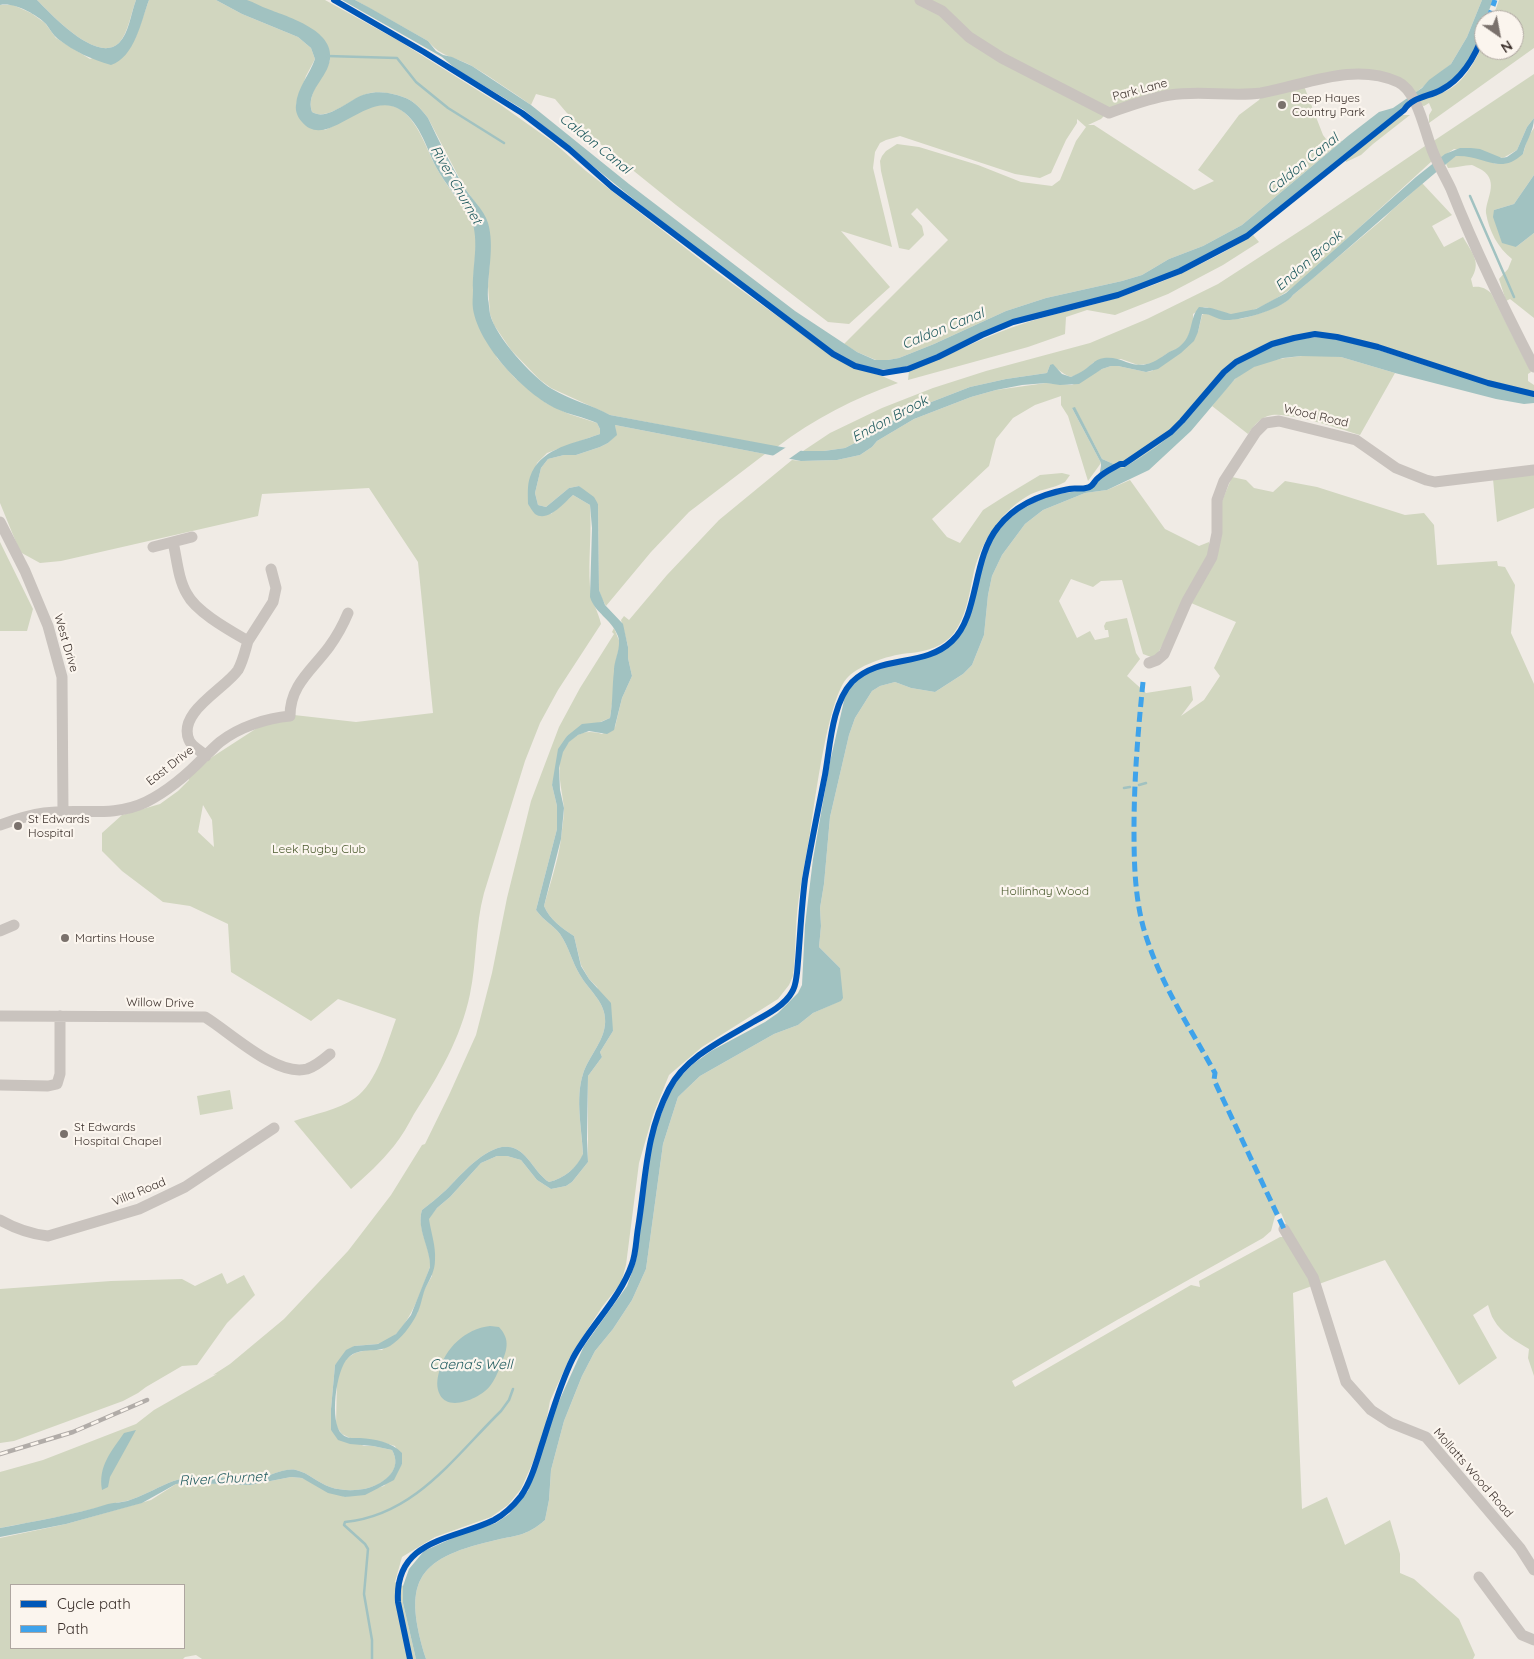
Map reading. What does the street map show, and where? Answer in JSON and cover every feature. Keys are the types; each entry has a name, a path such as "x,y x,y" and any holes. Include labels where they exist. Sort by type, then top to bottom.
{"street":[{"name":"Park Lane","path":"920,0 942,11 970,36 1002,58 1109,113 1172,94 1260,93 1344,74 1374,76 1397,82 1404,86 1418,107 1434,155 1442,169 1488,277 1534,367"},
{"name":"Wood Road","path":"1149,663 1158,660 1164,654 1187,601 1212,557 1217,533 1217,500 1224,480 1256,432 1265,423 1280,421 1356,440 1396,468 1435,482 1534,470"},
{"name":"West Drive","path":"0,522 25,571 48,626 62,677 63,812"},
{"path":"153,546 192,537"},
{"path":"173,542 181,581 187,595 197,606 222,626 248,641"},
{"path":"206,756 189,741 187,729 193,714 213,692 237,671 248,641 273,602 276,588 271,569"},
{"name":"East Drive","path":"0,825 26,816 46,812 116,811 144,803 166,790 206,756 218,742 232,733 274,717 290,716 290,706 297,686 329,647 342,627 348,613"},
{"path":"0,931 14,925"},
{"name":"Willow Drive","path":"0,1016 205,1017 223,1028 235,1040 250,1050 293,1070 306,1069 330,1054"},
{"path":"0,1085 48,1086 58,1084 60,1074 60,1016"},
{"name":"Villa Road","path":"0,1220 16,1229 48,1236 139,1208 185,1187 274,1128"},
{"name":"Mollatts Wood Road","path":"1284,1230 1313,1276 1346,1382 1371,1410 1391,1423 1426,1437 1520,1548 1534,1570"},
{"path":"1479,1577 1522,1635 1534,1640"}],"green space":[{"path":"37,0 136,0 122,39 110,48 87,43 64,26"},
{"name":"Leek Rugby Club","path":"149,0 216,0 242,14 298,37 311,48 315,59 306,76 296,105 325,130 374,106 392,106 401,110 416,127 440,174 471,218 476,233 473,285 497,358 515,378 546,403 569,414 597,423 600,429 600,434 547,453 537,463 528,504 551,514 573,495 590,505 590,587 601,624 558,690 540,723 525,761 481,905 470,994 455,1042 400,1138 379,1163 351,1189 294,1121 341,1106 363,1091 375,1073 396,1019 338,999 311,1021 231,972 228,924 190,906 163,902 122,871 102,851 102,833 122,815 160,804 189,780 186,774 274,717 294,715 356,722 433,713 418,562 369,488 262,494 258,516 61,561 40,563 20,552 0,503 0,5 13,5 31,13 45,23 56,38 90,59 135,39","holes":["203,805 212,820 214,847 198,832"]},
{"path":"246,0 325,0 399,41 498,103 553,142 586,171 715,271 831,355 856,368 898,383 866,395 835,410 805,427 777,447 610,415 551,388 539,379 511,350 494,325 490,314 488,286 490,257 482,212 464,187 425,114 407,99 394,94 380,92 363,95 326,114 312,112 311,98 313,92 330,60 256,5"},
{"path":"355,0 1482,0 1478,10 1474,10 1474,20 1467,37 1451,64 1414,94 1407,83 1343,71 1304,86 1323,135 1326,139 1342,141 1242,225 1203,246 1169,259 1142,275 1046,298 1006,311 934,344 899,358 888,360 876,360 844,344 948,240 917,208 911,214 922,226 924,235 909,250 899,248 881,171 880,161 882,156 897,144 919,147 978,165 1021,182 1052,186 1060,180 1076,141 1086,127 1077,119 1077,123 1066,140 1051,173 1040,178 1015,174 900,136 880,143 875,152 873,168 892,247 841,231 890,287 849,324 828,322 676,205 578,126 555,99 536,94 531,105 472,66 448,56 433,47 428,41","holes":["1172,92 1262,95 1259,100 1239,115 1198,170 1214,181 1194,190 1094,125 1088,125 1101,119 1109,111"]},
{"path":"1499,0 1534,0 1534,48 1524,55 1524,10 1496,10"},
{"path":"1475,60 1517,60 1429,123 1429,115 1432,110 1429,103 1424,106 1421,105 1420,100 1440,94 1453,87 1464,77"},
{"path":"1534,74 1534,118 1527,127 1517,150 1503,158 1454,149 1439,159 1432,142"},
{"path":"1399,115 1410,115 1361,155 1346,162 1345,159"},
{"path":"1534,128 1534,175 1514,204 1494,210 1516,247 1534,233 1534,318 1510,299 1506,301 1499,279 1508,269 1512,259 1498,244 1487,220 1486,208 1491,185 1490,180 1482,170 1472,165 1448,168 1446,164 1453,157 1460,155 1476,157 1496,164 1523,154 1528,137"},
{"path":"1425,146 1432,161 1301,281 1277,298 1249,312 1231,314 1204,307 1193,314 1193,325 1186,341 1179,348 1166,354 1155,363 1138,365 1121,359 1094,362 1083,372 1071,377 1050,365 1047,373 970,387 921,406 861,437 857,442 845,448 803,451 830,433 882,408 933,388 986,371 1090,343 1147,319 1218,284"},
{"path":"1422,183 1452,215 1432,226 1444,247 1463,237 1470,248 1476,262 1476,268 1471,279 1473,287 1483,288 1491,293 1531,372 1528,374 1528,381 1534,385 1534,396 1468,379 1351,342 1330,338 1308,337 1285,341 1263,349 1234,367 1221,379 1172,435 1123,468 1102,459 1075,408 1072,408 1101,463 1088,481 1068,416 1061,405 1061,396 1035,405 1013,418 996,439 989,466 932,519 947,537 960,543 983,510 1040,475 1062,473 1070,475 1065,482 1026,497 999,521 980,553 964,613 950,638 940,645 929,649 895,655 869,664 848,677 841,688 834,705 823,750 798,904 793,976 789,985 778,999 702,1047 669,1075 653,1115 639,1163 626,1265 621,1283 602,1307 571,1355 550,1401 545,1428 521,1489 508,1505 491,1517 435,1537 402,1557 395,1582 403,1586 403,1603 416,1659 202,1659 196,1655 183,1659 0,1659 0,1538 66,1524 151,1500 176,1484 250,1485 291,1477 302,1478 345,1497 384,1486 402,1464 395,1446 378,1441 352,1439 342,1434 336,1426 337,1377 346,1359 355,1353 367,1350 382,1350 417,1314 424,1290 432,1276 428,1219 481,1163 497,1156 507,1156 521,1160 537,1180 551,1189 566,1186 572,1182 588,1162 588,1076 602,1057 600,1052 613,1031 597,987 589,979 581,965 574,936 553,920 544,906 558,856 563,823 564,808 560,781 562,753 566,745 580,734 594,732 602,734 615,727 622,698 632,676 628,658 628,646 621,620 624,616 629,620 667,575 719,520 792,460 837,460 860,455 877,441 914,419 971,397 996,390 1046,383 1072,385 1111,366 1146,372 1152,371 1198,332 1202,315 1205,313 1224,318 1242,318 1267,311 1283,303"},
{"path":"1253,235 1259,242 1223,265 1168,294 1115,315 1087,310 1066,317 1065,334 1028,347 908,380 909,371 982,339 1012,327 1111,300 1157,284 1206,261"},
{"path":"1322,355 1341,357 1395,373 1360,435 1316,422 1280,415 1264,418 1248,434 1212,406 1226,388 1244,372 1253,367 1281,359"},
{"path":"615,425 765,454 689,512 651,552 606,606 599,590 598,504 579,486 569,488 546,507 538,505 535,493 541,468 548,459 564,455 576,455 608,443 616,435"},
{"path":"1534,475 1534,508 1497,522 1493,479"},
{"name":"Hollinhay Wood","path":"1232,477 1246,480 1254,488 1273,492 1285,481 1317,487 1405,515 1424,513 1434,525 1437,565 1497,561 1498,566 1505,567 1515,585 1511,633 1534,684 1534,1376 1528,1358 1529,1349 1510,1337 1497,1325 1488,1305 1473,1315 1497,1358 1459,1385 1385,1260 1319,1284 1291,1235 1281,1213 1275,1216 1271,1231 1263,1238 1012,1381 1015,1387 1191,1285 1200,1287 1199,1281 1280,1237 1286,1237 1312,1286 1293,1293 1302,1509 1327,1497 1345,1545 1390,1520 1400,1554 1400,1573 1414,1579 1459,1619 1475,1655 1473,1659 426,1659 419,1633 416,1593 421,1579 431,1566 446,1556 466,1548 526,1533 545,1520 549,1500 551,1470 564,1421 582,1376 595,1351 613,1329 632,1300 646,1269 663,1144 678,1097 700,1076 774,1034 798,1025 813,1013 840,1001 840,968 819,947 820,908 830,817 849,735 855,718 872,691 880,686 895,682 911,688 935,692 963,674 972,665 984,635 992,576 1002,555 1025,524 1043,510 1085,493 1107,490 1130,480 1165,529 1199,546 1209,542 1210,555 1157,655 1151,657 1143,654 1122,580 1101,581 1093,587 1071,579 1059,601 1077,638 1090,631 1095,640 1109,637 1108,630 1105,630 1104,626 1106,622 1127,618 1136,653 1140,659 1127,676 1146,693 1191,686 1193,700 1181,716 1204,700 1220,676 1214,668 1236,622 1191,603 1217,558 1222,501"},
{"path":"0,542 33,609 27,631 0,631"},
{"path":"614,628 620,643 614,671 614,690 610,718 567,736 552,785 557,806 557,829 536,910 560,934 580,975 599,1001 604,1012 605,1026 603,1033 583,1074 579,1094 583,1155 569,1172 549,1182 544,1179 521,1152 507,1147 497,1148 468,1167 446,1190 422,1210 422,1232 429,1253 430,1267 411,1313 396,1334 387,1341 354,1346 335,1365 331,1430 364,1446 392,1450 395,1463 391,1474 375,1486 354,1490 330,1487 296,1470 285,1470 257,1477 185,1478 128,1501 0,1528 0,1472 43,1460 136,1424 154,1410 217,1374 213,1375 230,1364 284,1319 348,1251 391,1195 422,1145 425,1144 476,1035 531,801 559,727 580,688 614,634 612,632"},
{"path":"230,1090 233,1109 200,1115 197,1096"},
{"path":"222,1273 227,1284 244,1275 255,1295 227,1323 197,1365 182,1366 123,1401 14,1441 0,1443 0,1289 111,1281 182,1279 195,1286"}],"water":[{"path":"0,0 37,0 64,26 87,43 110,48 119,43 125,34 136,0 149,0 140,28 131,46 119,61 111,65 90,58 71,48 56,37 37,16 12,5 0,5"},
{"name":"River Churnet","path":"216,0 250,1 308,26 325,40 329,49 330,59 314,91 311,104 312,112 325,114 332,112 360,96 378,92 389,93 411,101 428,118 458,177 488,223 491,251 488,299 493,323 515,355 544,383 559,393 610,415 803,451 845,448 857,442 861,437 921,406 970,387 1047,373 1050,365 1053,364 1062,374 1071,377 1097,360 1104,358 1115,358 1137,365 1152,363 1184,343 1199,307 1211,308 1231,314 1256,309 1286,293 1416,177 1445,154 1460,148 1471,148 1480,149 1502,158 1507,157 1517,150 1527,127 1534,118 1534,123 1523,154 1514,160 1499,164 1475,158 1456,156 1281,305 1262,313 1231,320 1202,314 1194,341 1158,369 1146,372 1111,366 1102,369 1079,384 1060,385 1046,383 1022,385 971,397 914,419 877,441 860,455 837,460 801,461 615,425 617,435 608,443 576,455 564,455 548,459 541,468 535,493 538,505 546,507 569,488 579,486 594,497 598,504 599,590 605,605 623,624 632,676 622,698 614,730 607,734 589,731 578,735 569,742 563,752 559,768 560,790 564,808 561,839 544,906 553,920 574,936 581,966 589,979 611,1003 613,1031 600,1052 602,1057 588,1076 588,1162 572,1182 566,1186 551,1189 537,1180 521,1160 507,1156 497,1156 481,1163 450,1197 437,1208 429,1219 435,1250 435,1264 420,1308 412,1323 398,1340 390,1346 379,1350 358,1352 348,1358 340,1373 337,1384 335,1408 338,1428 344,1436 377,1440 398,1449 402,1453 402,1464 394,1480 365,1495 345,1497 328,1493 302,1478 291,1477 250,1485 176,1484 142,1503 66,1524 0,1537 0,1528 127,1501 185,1478 257,1477 284,1470 296,1470 330,1487 349,1490 368,1488 386,1479 394,1469 395,1457 392,1450 350,1444 338,1440 331,1430 335,1365 346,1350 354,1346 378,1344 396,1334 411,1315 430,1267 430,1260 422,1232 422,1210 446,1190 468,1167 487,1153 497,1148 507,1147 521,1152 544,1179 549,1182 564,1176 577,1164 583,1154 579,1094 583,1074 605,1026 602,1006 580,975 563,939 536,910 557,829 557,806 552,785 558,749 567,736 582,724 601,722 610,718 614,666 619,647 619,638 611,624 592,603 590,597 592,528 590,505 573,495 551,514 540,516 535,514 528,504 528,483 541,460 556,449 600,434 600,429 597,423 557,409 531,392 505,367 484,338 477,323 473,307 475,236 471,218 440,174 421,134 411,119 397,108 385,105 359,113 322,130 312,129 302,122 297,114 296,107 301,87 315,59 311,48 298,37 242,14"},
{"path":"342,0 355,0 428,41 436,51 443,55 472,66 531,105 629,184 795,311 857,352 875,360 888,360 899,358 934,344 1006,311 1046,298 1142,275 1169,259 1203,246 1242,225 1379,112 1393,108 1422,88 1429,80 1451,64 1467,37 1474,20 1474,49 1457,75 1435,91 1413,100 1246,236 1158,279 1118,294 1011,322 924,362 886,369 876,369 854,364 831,351 653,215 524,110 456,69 442,57"},
{"path":"1482,0 1493,0 1489,10 1478,10"},
{"path":"1534,175 1534,233 1516,247 1502,243 1493,217 1494,210 1514,204"},
{"path":"1317,337 1362,345 1485,384 1534,396 1534,403 1524,404 1496,399 1341,357 1301,356 1283,358 1254,367 1235,379 1191,431 1149,470 1107,490 1085,493 1043,510 1025,524 1002,555 992,576 984,635 972,665 963,674 935,692 911,688 895,682 880,686 872,691 855,718 849,735 830,817 820,908 819,947 840,968 843,998 841,1001 813,1013 798,1025 774,1034 700,1076 678,1097 663,1144 646,1269 632,1300 613,1329 595,1351 582,1376 564,1421 551,1470 549,1500 545,1520 526,1533 466,1548 446,1556 431,1566 421,1579 416,1593 419,1633 426,1659 416,1659 403,1603 403,1586 409,1569 424,1551 464,1533 496,1523 509,1514 528,1491 555,1410 584,1346 627,1286 636,1261 654,1132 676,1081 693,1064 711,1051 778,1013 798,993 802,985 805,925 813,859 830,762 846,692 858,679 874,669 930,657 950,646 962,633 985,555 992,539 1003,524 1015,513 1041,499 1091,488 1098,482 1101,463 1072,408 1075,407 1102,459 1123,468 1177,430 1224,376 1244,360 1255,353 1279,344"},
{"name":"Caena's Well","path":"490,1326 499,1327 505,1336 507,1346 493,1382 486,1391 473,1399 457,1403 444,1400 440,1395 437,1384 439,1372 446,1355 457,1341 464,1336 472,1331"},
{"path":"136,1430 110,1477 108,1487 102,1490 102,1474 110,1453 124,1433"}],"pier":[{"path":"788,446 803,449 786,461 771,457"}],"waterway":[{"path":"327,56 397,58 416,82 448,108 504,143"},
{"path":"1470,196 1514,297"},
{"path":"1139,785 1146,783"},
{"path":"1124,788 1130,787"},
{"path":"372,1659 372,1640 364,1594 368,1549 344,1525 345,1522 370,1517 392,1508 413,1496 432,1481 501,1411 509,1400 513,1389"}],"railway":[{"path":"0,1454 73,1432 147,1400"}],"marked path":[{"path":"1492,10 1495,0"},
{"path":"1143,682 1138,737 1134,844 1136,888 1144,931 1155,962 1171,995 1215,1073 1214,1080 1284,1229"}],"cycle path":[{"path":"334,0 424,52 522,113 569,149 612,187 833,354 855,366 883,373 908,369 1013,322 1118,295 1180,271 1247,236 1404,110 1411,102 1449,85 1463,72 1474,55"},
{"path":"410,1659 398,1602 399,1581 406,1565 416,1554 429,1545 498,1518 512,1506 525,1490 534,1469 568,1368 580,1346 613,1301 632,1264 651,1140 655,1123 669,1089 685,1067 707,1049 776,1009 789,997 793,990 797,973 805,879 833,726 840,701 852,682 863,673 889,664 928,655 952,641 961,630 967,617 979,571 990,540 998,527 1012,512 1039,497 1059,491 1091,486 1103,474 1120,464 1124,464 1171,432 1224,372 1236,362 1272,344 1315,334 1337,337 1378,347 1488,383 1534,394"}],"place":[{"name":"Deep Hayes Country Park","path":"1282,105"},
{"name":"St Edwards Hospital","path":"18,826"},
{"name":"Martins House","path":"65,938"},
{"name":"St Edwards Hospital Chapel","path":"64,1134"}],"water label":[{"name":"Caldon Canal","path":"595,144"},
{"name":"Caldon Canal","path":"1303,164"},
{"name":"Endon Brook","path":"1309,261"},
{"name":"Caldon Canal","path":"943,329"},
{"name":"Endon Brook","path":"890,419"}]}
